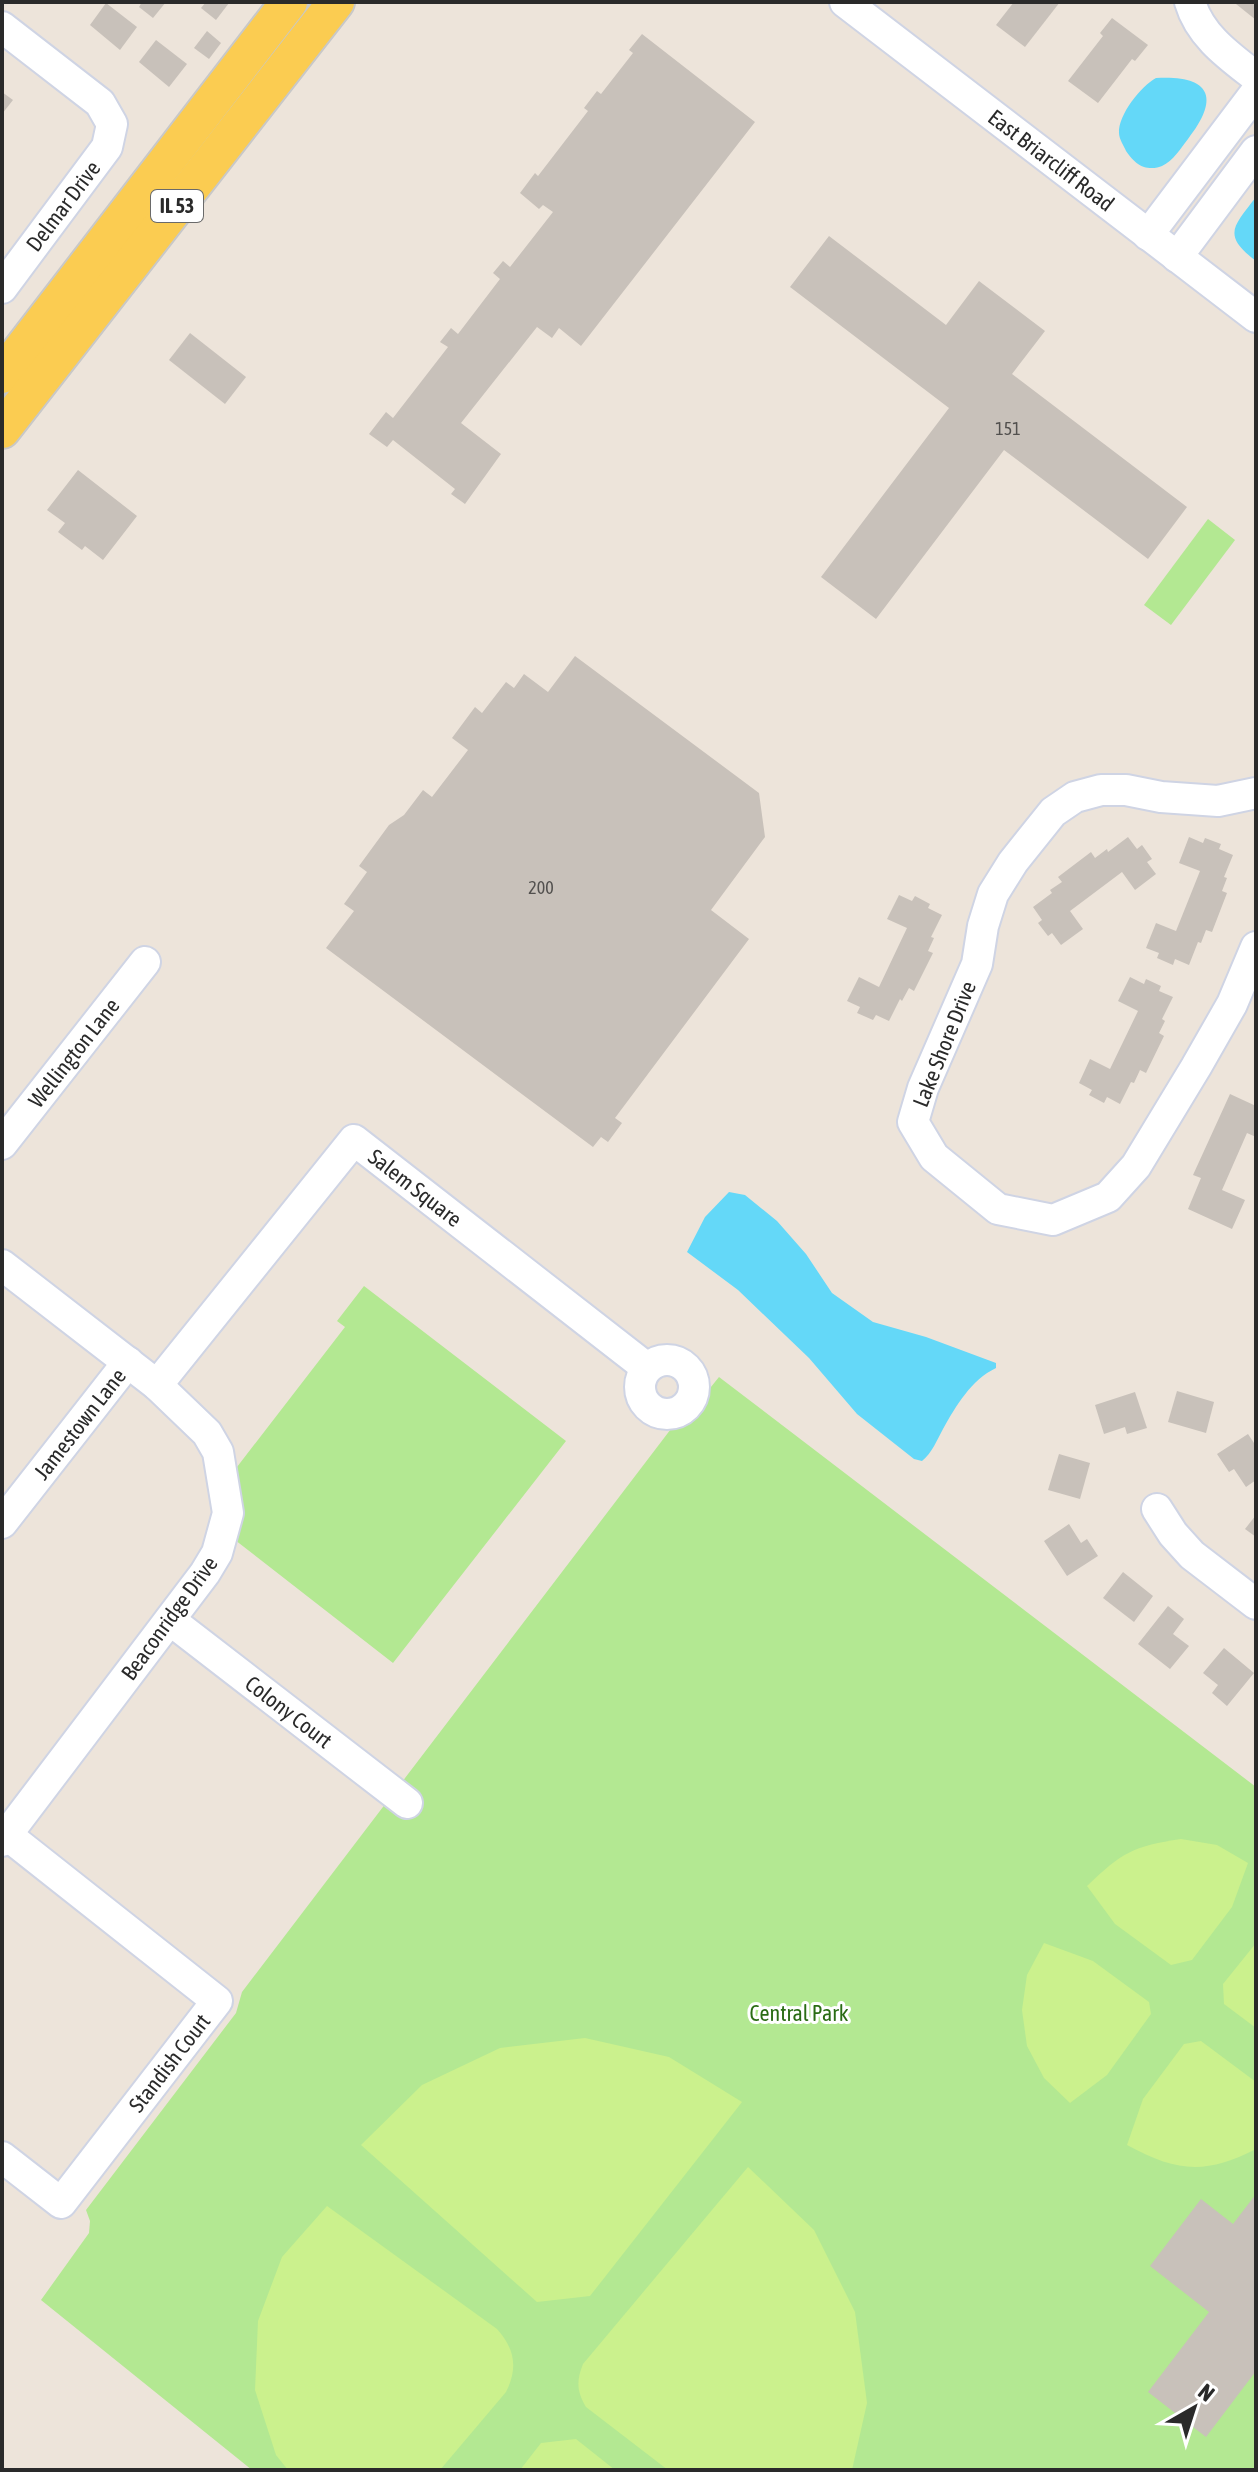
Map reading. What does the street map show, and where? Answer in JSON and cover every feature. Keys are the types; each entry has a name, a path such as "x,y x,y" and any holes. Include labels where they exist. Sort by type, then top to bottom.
{"main road":[{"name":"IL 53","path":"2,430 18,360 289,2"},
{"name":"IL 53","path":"18,360 336,2"}],"street":[{"name":"East Briarcliff Road","path":"845,2 1256,317"},
{"path":"1190,2 1203,30 1224,53 1256,77"},
{"name":"Delmar Drive","path":"2,27 100,103 112,124 107,147 2,288"},
{"path":"1148,235 1256,92"},
{"path":"1177,257 1256,151"},
{"name":"Lake Shore Drive","path":"1256,793 1218,801 1101,790 1075,797 1044,820 993,894 983,926 977,964 923,1088 913,1122 934,1157 998,1209 1053,1220 1108,1197 1136,1166 1196,1067 1232,1004 1256,947"},
{"name":"Wellington Lane","path":"2,1144 145,962"},
{"name":"Salem Square","path":"157,1385 354,1140 647,1368"},
{"name":"Beaconridge Drive","path":"2,1265 157,1385 207,1433 218,1452 228,1506 217,1553 170,1620 7,1829"},
{"name":"Jamestown Lane","path":"2,1523 128,1362"},
{"path":"1157,1509 1173,1534 1192,1555 1256,1604"},
{"name":"Colony Court","path":"170,1620 407,1803"},
{"name":"Standish Court","path":"2,2157 61,2203 217,2001 7,1829"}],"green space":[{"path":"1208,519 1235,540 1171,625 1144,605"},
{"path":"364,1286 566,1441 393,1663 235,1540 242,1504 237,1467 345,1327 337,1321"},
{"name":"Central Park","path":"719,1377 1256,1787 1256,2470 252,2470 41,2300 89,2233 90,2221 86,2210 236,2013 242,1992 677,1421 686,1418"},
{"path":"1181,1839 1217,1845 1248,1863 1232,1907 1192,1960 1171,1965 1115,1924 1087,1886 1130,1852"},
{"path":"1044,1943 1093,1961 1149,2002 1151,2014 1107,2075 1070,2103 1044,2078 1027,2046 1022,2010 1027,1975"},
{"path":"1256,1943 1256,2028 1224,2004 1223,1984"},
{"path":"585,2038 669,2057 742,2102 590,2296 537,2302 361,2145 422,2085 500,2048"},
{"path":"1201,2041 1256,2082 1256,2149 1221,2163 1191,2167 1161,2161 1127,2145 1143,2099 1184,2044"},
{"path":"748,2167 814,2230 855,2312 867,2403 852,2470 668,2470 586,2407 581,2396 578,2381 583,2364"},
{"path":"327,2206 497,2329 511,2351 513,2367 506,2392 440,2470 288,2470 276,2455 255,2390 258,2321 282,2257"},
{"path":"576,2439 615,2470 520,2470 541,2443"}],"water":[{"path":"1156,78 1188,80 1199,85 1207,100 1198,124 1176,154 1162,166 1149,168 1130,156 1119,133 1122,118 1132,102"},
{"path":"1256,197 1256,261 1238,244 1235,230"},
{"path":"729,1192 745,1195 777,1221 806,1254 832,1293 873,1322 926,1337 996,1363 996,1368 979,1379 965,1394 922,1461 914,1459 857,1414 809,1358 738,1290 687,1252 705,1217"}],"building":[{"path":"142,2 166,2 153,18 139,7"},
{"path":"206,2 229,3 216,20 201,8"},
{"path":"1014,2 1060,2 1025,47 996,25"},
{"path":"1256,2 1256,20 1236,4"},
{"path":"106,3 137,27 120,50 90,25"},
{"path":"1112,18 1148,45 1135,61 1132,59 1098,103 1068,81 1103,36 1100,33"},
{"path":"207,31 221,43 209,59 194,48"},
{"path":"642,34 755,122 581,346 559,328 552,338 537,327 461,423 501,454 465,504 451,494 455,489 393,440 387,447 369,434 386,412 393,418 448,347 440,342 451,328 458,334 500,279 493,273 503,261 510,267 553,212 543,205 539,209 520,193 535,173 538,176 588,111 584,108 597,91 601,94 633,53 629,50"},
{"path":"156,40 187,64 169,87 139,62"},
{"path":"2,92 13,100 2,114"},
{"path":"829,236 946,325 979,281 1045,331 1012,374 1187,507 1148,559 1004,450 876,619 821,577 949,408 790,287"},
{"path":"190,333 246,377 225,404 169,360"},
{"path":"78,470 137,516 103,560 85,546 82,550 58,532 65,523 47,510"},
{"path":"575,656 759,793 765,837 711,910 749,939 615,1118 622,1123 608,1142 601,1137 593,1147 326,948 354,911 344,904 367,872 359,866 389,825 404,815 423,790 432,797 468,750 452,738 475,707 482,713 506,682 514,688 524,674 548,692"},
{"path":"1128,837 1137,849 1142,845 1152,859 1147,862 1156,874 1135,890 1122,872 1070,911 1083,929 1061,945 1052,933 1048,936 1038,923 1042,920 1033,907 1062,882 1058,877 1091,852 1095,858"},
{"path":"1189,837 1203,843 1205,838 1221,844 1219,849 1233,855 1224,877 1227,878 1222,891 1227,893 1212,932 1206,930 1189,965 1175,959 1173,965 1157,958 1159,953 1146,948 1156,923 1176,931 1200,871 1179,863"},
{"path":"899,895 912,901 915,896 942,915 931,937 934,938 928,951 933,953 914,991 909,988 889,1021 876,1015 873,1020 857,1013 860,1007 847,1001 859,977 879,987 907,928 887,919"},
{"path":"1130,977 1144,984 1146,979 1161,986 1159,991 1173,997 1162,1019 1165,1021 1159,1033 1164,1036 1146,1073 1140,1070 1120,1104 1107,1097 1104,1103 1089,1095 1092,1090 1079,1083 1090,1059 1110,1069 1138,1011 1118,1001"},
{"path":"1230,1094 1256,1106 1256,1137 1247,1133 1222,1190 1245,1200 1232,1229 1188,1209 1201,1178 1193,1175"},
{"path":"1177,1391 1214,1402 1206,1433 1168,1422"},
{"path":"1135,1392 1147,1428 1127,1434 1125,1427 1104,1434 1095,1405"},
{"path":"1248,1434 1256,1446 1256,1480 1246,1487 1234,1469 1229,1472 1217,1454"},
{"path":"1059,1454 1090,1463 1080,1499 1048,1490"},
{"path":"1256,1515 1256,1537 1245,1529"},
{"path":"1069,1524 1081,1543 1087,1539 1098,1556 1067,1576 1044,1541"},
{"path":"1123,1572 1153,1596 1134,1622 1103,1598"},
{"path":"1168,1606 1184,1619 1173,1634 1189,1646 1170,1669 1138,1644"},
{"path":"1224,1648 1254,1673 1227,1706 1212,1693 1218,1685 1203,1673"},
{"path":"1256,2194 1256,2371 1206,2437 1148,2392 1209,2312 1150,2266 1201,2199 1233,2224"}]}
